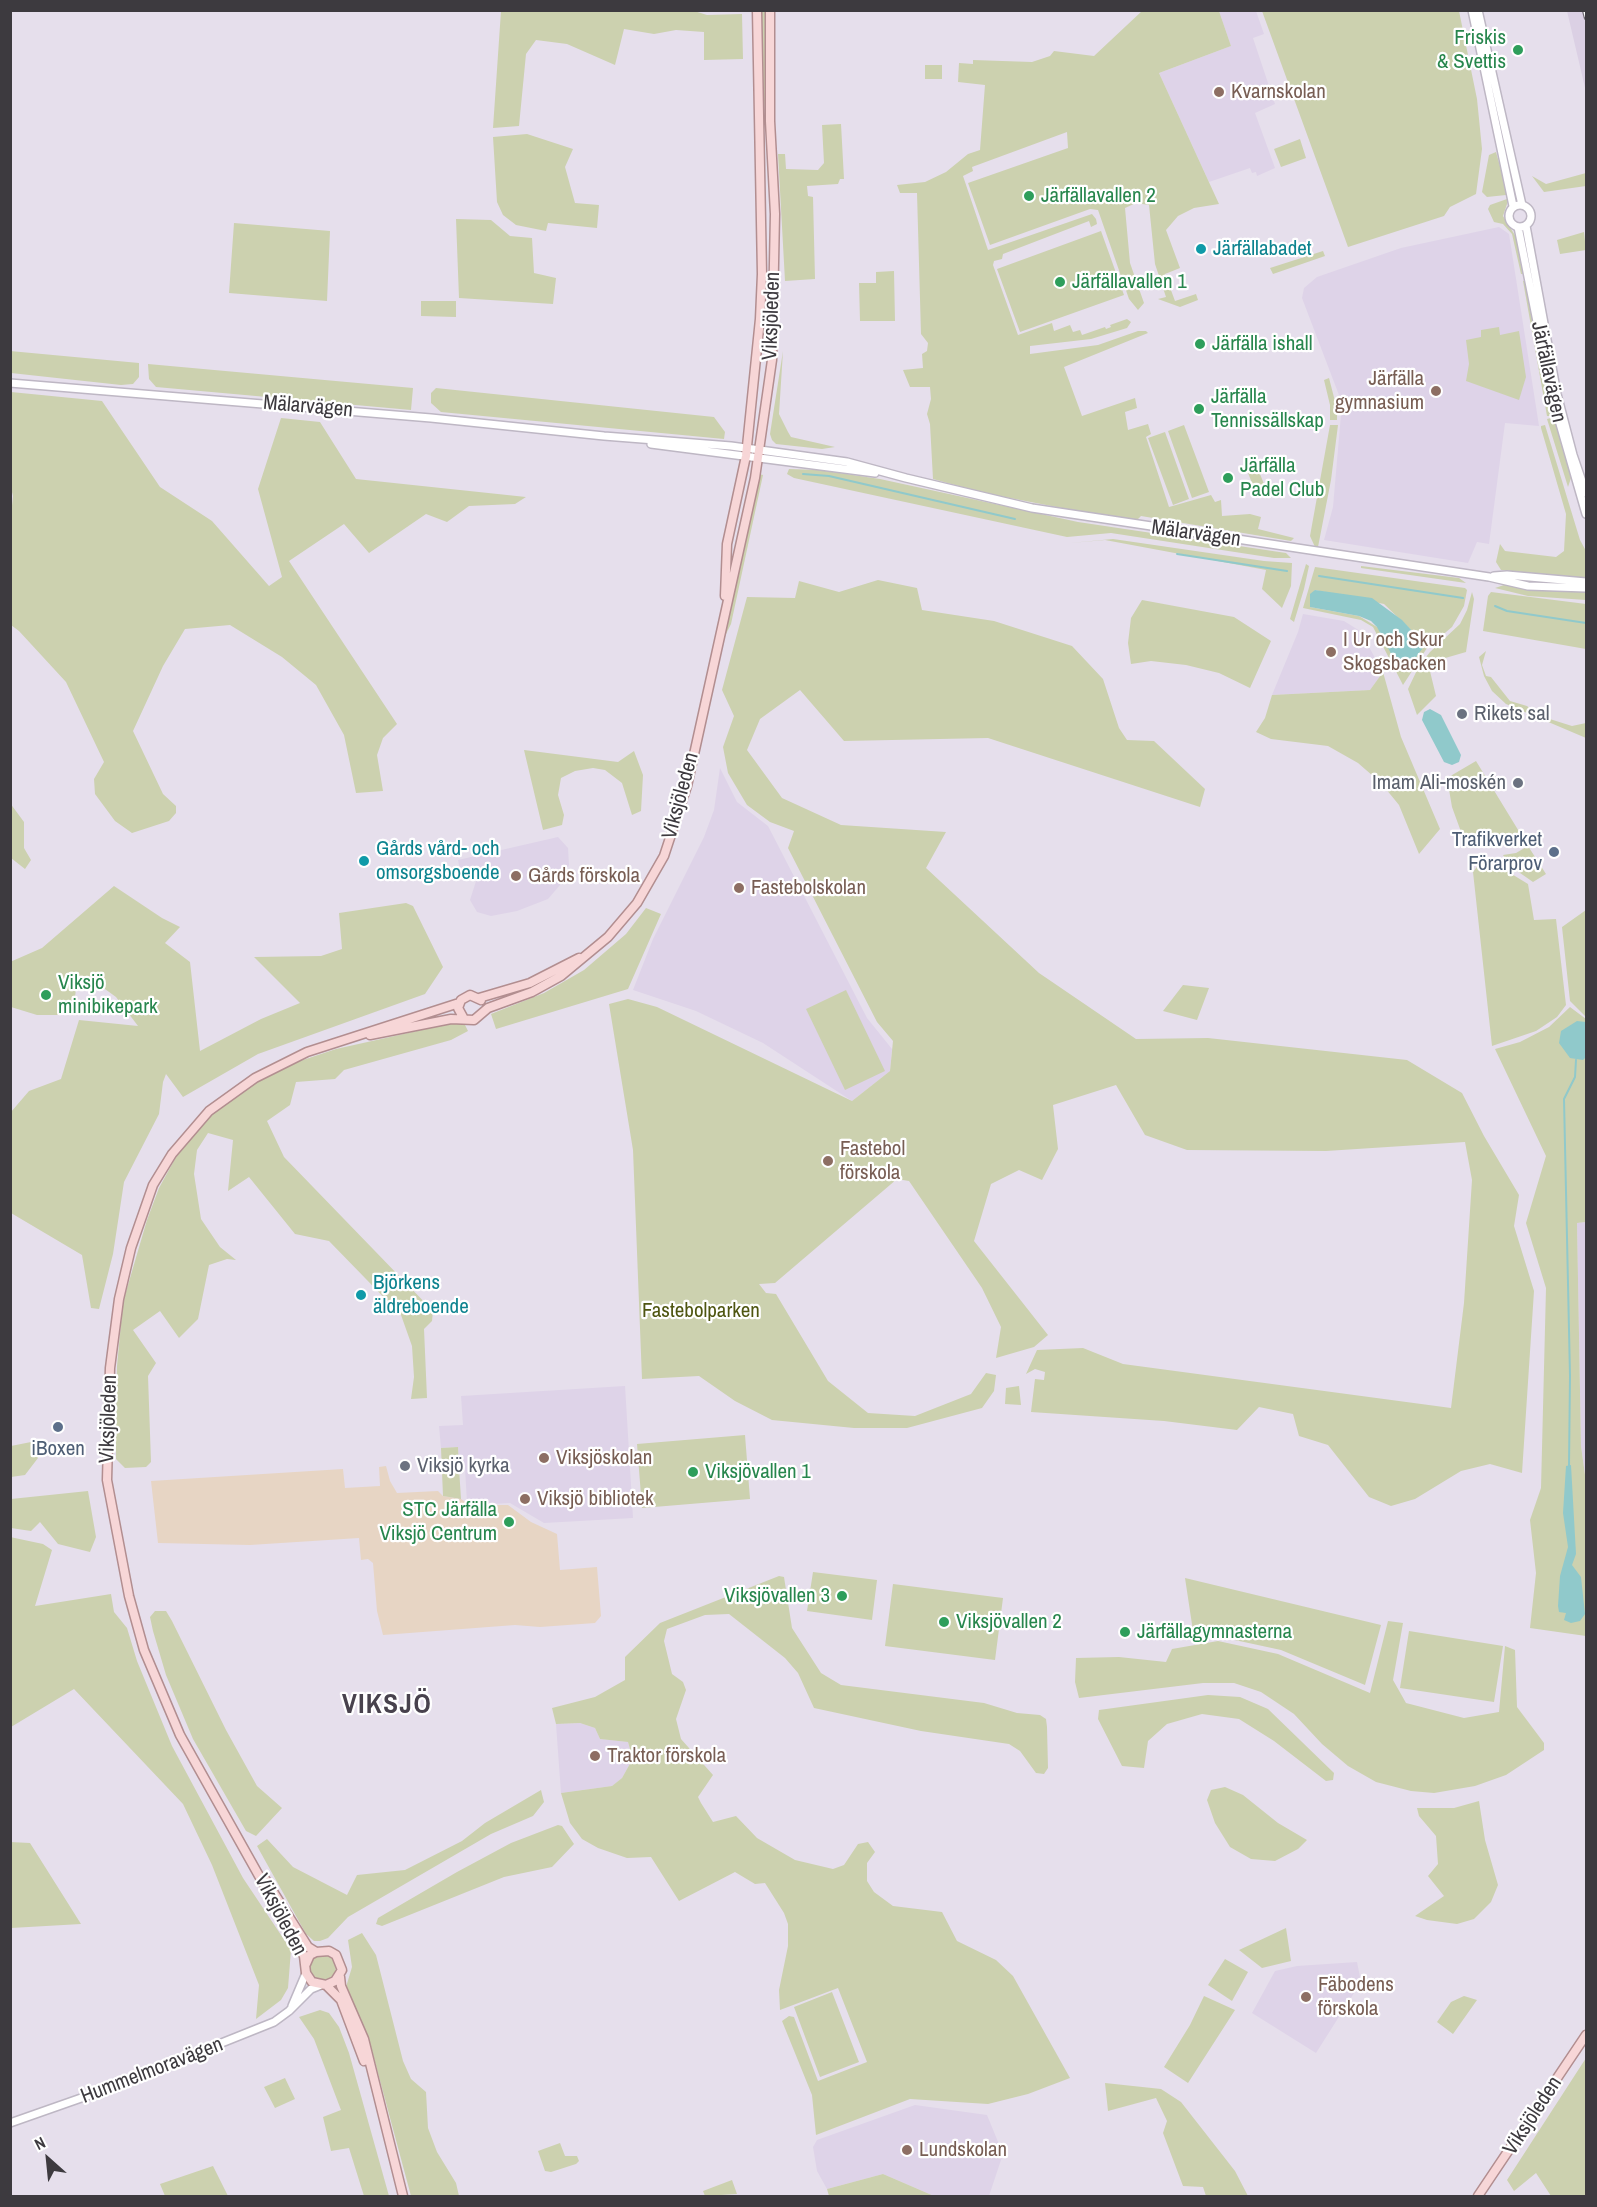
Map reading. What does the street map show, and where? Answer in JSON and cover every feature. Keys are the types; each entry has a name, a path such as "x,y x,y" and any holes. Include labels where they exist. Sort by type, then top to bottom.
{"main road":[{"name":"Viksjöleden","path":"724,617 727,544 746,453 762,274 757,10"},
{"name":"Viksjöleden","path":"481,1015 488,1008 532,992 561,976 608,937 637,903 664,856 687,786 759,454 772,360 775,301 770,10"},
{"name":"Viksjöleden","path":"478,998 530,982 590,952"},
{"path":"467,996 478,998 483,1004 481,1015 474,1020 464,1019 459,1013 459,1003 467,996"},
{"name":"Viksjöleden","path":"306,1969 304,1956 180,1735 144,1650 126,1585 107,1480 110,1368 119,1299 131,1248 153,1185 172,1154 208,1112 231,1094 279,1064 335,1043 459,1003"},
{"name":"Viksjöleden","path":"335,1043 451,1019 464,1019"},
{"name":"Viksjöleden","path":"254,1865 274,1892 308,1947 316,1952"},
{"path":"373,2081 341,2000 324,1985 312,1982 306,1969 310,1955 316,1952 329,1951 336,1955 342,1970 340,1977 364,2039 403,2196"},
{"path":"324,1985 340,1977"},
{"name":"Viksjöleden","path":"1478,2196 1587,2036"}],"street":[{"path":"1472,10 1513,206"},
{"path":"1478,10 1522,205 1531,214 1526,226 1518,227 1508,219 1509,211 1513,206 1522,205"},
{"name":"Järfällavägen","path":"1526,226 1557,394 1572,455 1587,493"},
{"name":"Järfällavägen","path":"1518,227 1552,396 1587,514"},
{"name":"Mälarvägen","path":"10,382 431,418 759,454 906,478 1032,508 1489,577 1528,586 1587,588"},
{"name":"Mälarvägen","path":"1489,577 1507,575 1587,582"},
{"path":"289,2011 306,1969"},
{"name":"Hummelmoravägen","path":"10,2123 200,2053 274,2022 311,1989 324,1985"}],"shaded area":[{"name":"Kvarnskolan","path":"1219,11 1256,11 1264,34 1253,38 1275,104 1255,113 1275,168 1257,176 1256,172 1252,173 1250,168 1209,182 1159,73 1231,46"},
{"path":"1567,11 1586,11 1586,92"},
{"name":"Järfälla gymnasium","path":"1499,227 1509,234 1539,426 1505,423 1489,544 1477,542 1468,563 1324,540 1333,507 1342,403 1302,298 1304,288 1317,277 1401,248"},
{"path":"1315,590 1372,598 1402,620 1425,645 1411,664 1397,665 1377,627 1371,621 1359,616 1310,607 1310,594"},
{"name":"I Ur och Skur Skogsbacken","path":"1303,614 1344,621 1360,631 1383,672 1370,690 1272,695"},
{"path":"1430,709 1441,715 1461,755 1459,762 1452,765 1444,762 1422,720 1424,712"},
{"name":"Fastebolskolan","path":"720,768 737,802 768,826 867,1018 892,1049 890,1071 852,1101 763,1043 696,1011 633,990 653,939 704,837 714,810"},
{"name":"Gårds förskola","path":"558,837 568,848 569,865 560,885 548,899 517,911 491,916 477,912 470,900 477,878 461,875 458,860"},
{"path":"1577,1021 1586,1022 1586,1057 1583,1060 1570,1058 1559,1043 1561,1031"},
{"path":"1586,1222 1586,1482 1581,1446 1577,1223"},
{"name":"Viksjöskolan","path":"625,1386 633,1518 544,1523 510,1503 470,1505 467,1503 465,1468 459,1468 458,1447 441,1448 439,1426 463,1425 461,1396"},
{"path":"1571,1465 1576,1554 1572,1565 1581,1577 1585,1614 1580,1621 1571,1623 1564,1620 1566,1613 1559,1612 1558,1606 1560,1576 1568,1547 1563,1513 1566,1466"},
{"path":"386,1466 390,1481 397,1493 438,1491 443,1496 461,1499 470,1505 508,1505 531,1522 557,1534 560,1570 597,1567 601,1616 595,1623 540,1627 515,1625 383,1635 377,1611 373,1563 368,1559 361,1560 359,1538 250,1545 158,1543 151,1481 343,1469 345,1488 380,1486 379,1467"},
{"name":"Traktor förskola","path":"580,1723 595,1728 600,1739 628,1742 632,1760 622,1778 612,1786 561,1793 556,1724"},
{"name":"Fäbodens förskola","path":"1357,1962 1361,1982 1316,2053 1252,2013 1275,1971 1297,1966"},
{"name":"Lundskolan","path":"915,2105 987,2115 1003,2154 989,2196 934,2196 883,2174 827,2189 817,2171 813,2147 817,2140"}],"green space":[{"path":"691,10 707,15 742,14 743,59 704,60 704,32 676,30 654,34 624,29 615,65 567,44 536,40 526,54 519,126 493,128 501,11"},
{"path":"761,11 765,11 765,112 760,54"},
{"path":"1142,11 1219,11 1231,46 1159,73 1219,204 1194,208 1178,216 1166,230 1180,268 1165,274 1175,301 1196,294 1198,300 1180,307 1158,299 1166,297 1155,264 1149,205 1136,203 1125,208 1130,263 1144,303 1138,310 1129,299 1098,210 1090,209 990,245 968,183 1068,148 1067,132 972,167 973,171 963,176 988,250 1092,214 1096,219 1097,224 1091,227 1089,221 1003,254 1002,259 994,261 993,265 1018,335 1052,323 1054,331 1070,325 1073,332 1080,330 1082,335 1105,327 1106,329 1111,327 1110,325 1127,319 1131,322 1127,328 1091,339 1030,346 1030,354 1098,345 1138,331 1148,333 1064,367 1082,416 1135,398 1137,408 1125,412 1128,430 1148,424 1151,434 1146,437 1169,507 1211,495 1215,502 1221,500 1222,516 1250,514 1261,517 1258,529 1294,538 1291,541 1141,516 1138,519 1124,520 984,493 933,479 930,424 927,414 931,399 930,387 910,387 903,370 923,368 922,354 927,351 928,343 921,334 917,193 900,193 897,185 925,182 946,172 968,154 980,150 985,85 958,82 959,63 973,64 973,60 1032,62 1050,56 1054,51 1094,56"},
{"path":"1262,11 1459,11 1477,99 1482,149 1476,194 1450,207 1444,216 1348,247"},
{"path":"925,65 942,65 942,79 925,79"},
{"path":"841,124 844,179 840,179 838,184 807,186 808,196 813,197 815,279 785,281 778,154 785,154 786,169 818,170 824,163 822,125"},
{"path":"527,134 573,149 565,167 575,203 599,205 597,228 548,223 546,231 516,225 503,215 497,202 493,137"},
{"path":"1300,139 1306,158 1281,167 1274,149"},
{"path":"1496,152 1509,198 1503,216 1516,237 1524,274 1521,274 1512,234 1503,224 1494,222 1488,209 1490,205 1507,199 1506,195 1487,197 1482,192 1489,155"},
{"path":"1586,173 1586,186 1544,192 1532,176 1546,184"},
{"path":"456,219 491,220 510,236 532,238 534,273 556,278 553,304 459,298"},
{"path":"234,223 330,231 327,301 229,293"},
{"name":"Järfällavallen 1","path":"1101,231 1124,295 1020,332 997,269"},
{"path":"1584,232 1586,250 1560,254 1557,240"},
{"path":"1323,251 1325,256 1273,274 1270,268"},
{"path":"894,271 895,321 860,321 859,283 876,283 876,272"},
{"path":"1527,280 1555,416 1547,416 1523,281"},
{"path":"421,301 456,301 456,317 421,316"},
{"path":"1499,327 1500,335 1519,331 1526,377 1519,400 1466,381 1469,364 1466,340 1481,337 1481,330"},
{"path":"10,351 139,363 139,377 133,384 121,385 11,373"},
{"path":"783,351 779,414 788,432 791,437 835,447 822,449 776,444 772,440 770,434"},
{"path":"148,364 413,388 411,410 156,387 149,379"},
{"path":"1329,378 1337,409 1337,420 1330,420 1330,405 1324,380"},
{"path":"436,388 714,417 725,432 724,439 441,412 431,403 431,393"},
{"path":"11,392 102,401 160,487 212,521 269,586 282,577 258,489 281,418 320,422 356,479 526,497 515,504 469,506 447,522 426,514 369,553 344,524 289,561 397,724 383,738 377,755 383,791 356,793 344,735 316,685 282,657 230,625 185,629 163,666 133,731 163,794 176,806 176,813 169,821 132,833 115,821 95,794 94,779 104,762 66,682 11,625 10,524 13,496 10,484"},
{"path":"1555,417 1571,478 1568,487 1547,419"},
{"path":"1184,425 1209,492 1192,498 1168,431"},
{"path":"1330,425 1338,425 1331,480 1318,547 1315,547 1310,536"},
{"path":"1545,425 1580,540 1586,551 1586,578 1501,570 1496,562 1500,544 1505,551 1556,557 1564,551 1566,514 1541,428"},
{"path":"1165,432 1189,499 1173,505 1148,438"},
{"path":"1256,464 1264,484 1254,488 1246,468"},
{"path":"789,469 819,470 880,479 1078,522 1286,553 1291,558 1274,558 1111,533 1067,537 794,478 787,474"},
{"path":"759,474 763,475 731,624 723,640"},
{"path":"1113,539 1292,563 1291,586 1282,608 1262,589 1266,570 1105,540 1070,543"},
{"path":"1306,564 1309,566 1294,622 1290,619"},
{"path":"1361,566 1459,578 1466,583 1361,568"},
{"path":"1315,567 1467,590 1464,606 1452,627 1427,648 1403,685 1373,627 1361,620 1303,608","holes":["1315,590 1384,604 1414,633 1377,627 1359,616 1310,607"]},
{"name":"Fastebolparken","path":"878,580 917,588 922,610 994,621 1072,646 1103,679 1119,728 1127,740 1154,741 1205,789 1200,807 988,738 844,741 800,690 760,719 747,750 782,798 841,825 946,832 926,868 1039,973 1136,1039 1208,1038 1407,1060 1462,1093 1519,1195 1514,1226 1534,1291 1522,1473 1490,1464 1461,1471 1415,1499 1391,1506 1369,1497 1328,1445 1299,1436 1293,1414 1259,1407 1237,1430 1164,1421 1031,1412 1035,1379 1044,1380 1045,1372 1035,1369 1026,1374 1037,1350 1083,1348 1123,1364 1451,1408 1464,1303 1472,1180 1465,1142 1326,1151 1187,1150 1145,1135 1116,1085 1053,1105 1058,1149 1042,1180 1019,1170 991,1184 974,1241 1048,1335 1034,1347 996,1358 1001,1327 982,1288 909,1181 897,1179 775,1283 759,1284 766,1293 776,1294 828,1381 868,1413 915,1416 971,1394 986,1373 996,1375 994,1391 982,1408 907,1428 854,1428 772,1420 735,1401 699,1376 642,1379 633,1150 609,1004 628,999 657,1007 852,1101 890,1071 893,1041 877,1022 788,848 794,831 770,822 747,805 728,773 723,747 734,716 722,690 747,597 795,598 799,581 839,592"},
{"path":"1504,585 1558,591 1586,591 1586,600 1528,596 1495,588"},
{"path":"1472,592 1474,599 1466,652 1428,663 1436,696 1417,715 1408,689 1419,666 1430,652 1460,624"},
{"path":"1491,592 1586,604 1586,649 1483,631 1488,596"},
{"path":"1142,600 1234,617 1271,641 1250,688 1219,673 1186,665 1151,661 1131,664 1128,643 1131,618"},
{"path":"1486,651 1482,665 1486,676 1491,677 1510,701 1527,706 1537,715 1572,726 1586,723 1586,738 1506,704 1492,691 1484,676 1479,657"},
{"path":"1383,672 1401,737 1440,829 1419,854 1399,805 1381,783 1358,763 1328,746 1271,739 1256,732 1265,718 1272,695 1370,690"},
{"path":"524,750 618,762 634,751 643,775 641,811 632,815 622,783 605,770 593,768 575,771 561,778 558,795 564,815 562,825 543,830"},
{"path":"1476,761 1523,838 1510,844 1482,845 1464,840 1452,807 1447,778"},
{"path":"10,803 24,822 24,848 31,860 25,869 11,858"},
{"path":"1528,846 1546,874 1533,882 1510,866 1503,855 1516,853"},
{"path":"1492,862 1528,884 1534,920 1556,919 1566,1005 1557,1017 1536,1031 1492,1046 1473,872 1479,864"},
{"path":"114,886 162,918 180,927 165,943 190,962 200,1051 261,1019 300,1003 254,957 321,956 342,949 339,913 406,903 413,906 443,967 425,994 258,1054 183,1097 166,1074 159,1114 124,1182 113,1254 99,1309 91,1308 82,1255 11,1213 11,1112 29,1091 61,1079 79,1020 138,1026 116,997 98,984 77,980 73,1015 37,1015 11,1007 10,962 42,948"},
{"path":"646,908 661,914 628,989 496,1029 491,1014 544,993 584,970 626,934"},
{"path":"1586,910 1586,1017 1570,1001 1562,927"},
{"path":"1183,985 1209,988 1197,1020 1163,1011"},
{"path":"846,990 885,1071 845,1090 806,1009"},
{"path":"1570,1007 1586,1019 1586,1222 1577,1223 1581,1446 1586,1482 1586,1636 1530,1628 1536,1573 1530,1520 1541,1488 1546,1288 1526,1223 1546,1156 1495,1049 1520,1042 1549,1027"},
{"path":"453,1023 464,1023 468,1031 451,1040 344,1070 335,1079 296,1082 290,1105 267,1121 284,1157 433,1311 432,1321 424,1329 427,1398 411,1399 414,1377 412,1346 401,1315 329,1241 295,1234 249,1177 228,1191 233,1140 208,1133 197,1150 194,1174 201,1219 220,1247 236,1260 227,1259 209,1265 198,1319 179,1338 160,1311 133,1330 156,1363 148,1376 151,1462 146,1467 125,1468 116,1459 117,1366 123,1302 147,1220 159,1188 176,1157 210,1115 233,1097 282,1067 336,1049"},
{"path":"1019,1386 1021,1405 1005,1404 1006,1388"},
{"name":"Viksjövallen 1","path":"745,1435 750,1499 642,1508 637,1444"},
{"path":"36,1441 38,1458 25,1475 11,1477 11,1446"},
{"path":"458,1447 461,1499 443,1496 441,1448"},
{"path":"88,1491 96,1537 90,1552 58,1544 40,1522 31,1531 11,1528 11,1499"},
{"path":"10,1537 43,1544 52,1550 35,1606 111,1594 114,1612 127,1628 137,1661 172,1746 243,1878 291,1950 288,1988 281,2000 256,2019 259,1985 212,1865 183,1804 74,1689 11,1727"},
{"name":"Viksjövallen 3","path":"813,1572 877,1580 872,1620 807,1611"},
{"path":"779,1576 784,1577 792,1628 821,1673 841,1685 984,1703 1017,1713 1040,1715 1046,1719 1048,1768 1044,1774 1036,1773 1020,1751 1009,1744 921,1731 814,1708 798,1673 785,1658 729,1614 705,1615 667,1629 664,1641 672,1674 683,1682 686,1690 676,1719 681,1739 713,1775 698,1797 701,1803 713,1822 736,1816 757,1838 795,1860 833,1869 844,1865 858,1844 868,1842 875,1852 867,1863 867,1881 874,1892 893,1906 942,1912 957,1941 996,1960 1013,1976 1070,2078 1028,2094 988,2104 910,2099 816,2135 812,2095 782,2021 789,2016 794,2017 818,2081 867,2062 838,1988 780,2010 779,1990 788,1946 788,1924 784,1913 765,1883 755,1884 735,1872 679,1901 651,1857 627,1858 598,1848 582,1839 570,1823 561,1793 612,1786 622,1778 632,1760 631,1753 628,1742 600,1739 595,1728 580,1723 556,1724 552,1708 595,1697 625,1680 625,1657 660,1623"},
{"path":"1185,1578 1381,1625 1365,1685 1281,1650 1193,1631"},
{"name":"Viksjövallen 2","path":"893,1584 1003,1598 995,1660 885,1646"},
{"path":"155,1611 166,1611 257,1786 282,1808 256,1836 246,1831 193,1739 166,1675 150,1617"},
{"path":"1388,1621 1403,1623 1393,1680 1406,1703 1464,1718 1499,1712 1505,1646 1515,1650 1517,1707 1544,1743 1544,1750 1506,1775 1475,1786 1434,1793 1411,1791 1376,1782 1348,1766 1322,1744 1294,1714 1261,1692 1234,1683 1203,1683 1079,1698 1075,1682 1076,1658 1119,1657 1166,1662 1172,1649 1218,1641 1278,1654 1370,1693"},
{"path":"1409,1631 1503,1646 1494,1702 1400,1688"},
{"path":"1208,1695 1240,1697 1268,1709 1334,1773 1333,1780 1326,1781 1274,1741 1239,1719 1202,1714 1167,1724 1148,1741 1144,1768 1122,1766 1098,1719 1099,1710"},
{"path":"1225,1787 1243,1795 1278,1823 1307,1840 1298,1849 1275,1861 1251,1859 1230,1847 1215,1823 1207,1800 1211,1790"},
{"path":"541,1790 544,1802 533,1816 491,1834 348,1917 328,1938 320,1941 314,1941 306,1934 257,1846 267,1839 293,1867 347,1895 357,1875 405,1870 462,1841 485,1823"},
{"path":"1479,1801 1485,1840 1498,1885 1491,1902 1474,1919 1457,1924 1415,1916 1444,1896 1428,1876 1438,1864 1436,1836 1419,1816 1417,1808 1454,1808"},
{"path":"558,1825 562,1826 574,1844 552,1867 504,1877 382,1926 376,1924 378,1918 457,1872 511,1843"},
{"path":"10,1842 30,1843 81,1924 11,1928"},
{"path":"1286,1928 1291,1961 1262,1968 1239,1950"},
{"path":"362,1933 376,1955 403,2061 411,2079 426,2092 428,2128 437,2152 456,2183 459,2196 411,2196 371,2047 346,1987 352,1967 348,1940"},
{"path":"323,1954 332,1958 336,1967 332,1976 323,1980 314,1976 310,1967 314,1958"},
{"path":"1225,1959 1248,1972 1232,2001 1208,1985"},
{"path":"832,1992 859,2062 820,2077 794,2007"},
{"path":"1204,1996 1235,2010 1188,2083 1164,2067 1190,2025"},
{"path":"1464,1996 1477,2000 1453,2034 1437,2022 1451,2002"},
{"path":"320,2010 329,2013 339,2027 349,2053 389,2196 364,2196 349,2148 331,2151 323,2117 341,2110 314,2039 299,2017"},
{"path":"1586,2058 1586,2196 1551,2196 1536,2173 1514,2191 1507,2180"},
{"path":"285,2078 295,2099 275,2108 264,2087"},
{"path":"1105,2083 1161,2089 1181,2102 1235,2171 1248,2196 1206,2196 1203,2187 1183,2186 1163,2133 1167,2121 1156,2098 1108,2111"},
{"path":"560,2143 565,2156 577,2156 579,2161 551,2172 545,2171 538,2151"},
{"path":"213,2166 228,2196 165,2196 160,2184"},
{"path":"883,2174 934,2196 829,2196 827,2189"},
{"path":"732,2180 737,2194 705,2196 703,2191"}],"waterway":[{"path":"803,474 829,476 1015,519"},
{"path":"1177,554 1287,571"},
{"path":"1319,576 1463,598"},
{"path":"1495,606 1507,611 1586,623"},
{"path":"1569,1466 1570,1376 1564,1099 1575,1077 1576,1060"}],"railway":[{"path":"1584,10 1586,18"}],"place":[{"name":"Friskis & Svettis","path":"1518,50"},
{"name":"Kvarnskolan","path":"1219,92"},
{"name":"Järfällavallen 2","path":"1029,196"},
{"name":"Järfällabadet","path":"1201,249"},
{"name":"Järfällavallen 1","path":"1060,282"},
{"name":"Järfälla ishall","path":"1200,344"},
{"name":"Järfälla gymnasium","path":"1436,391"},
{"name":"Järfälla Tennissällskap","path":"1199,409"},
{"name":"Järfälla Padel Club","path":"1228,478"},
{"name":"I Ur och Skur Skogsbacken","path":"1331,652"},
{"name":"Rikets sal","path":"1462,714"},
{"name":"Imam Ali-moskén","path":"1518,783"},
{"name":"Trafikverket Förarprov","path":"1554,852"},
{"name":"Gårds vård- och omsorgsboende","path":"364,861"},
{"name":"Gårds förskola","path":"516,876"},
{"name":"Fastebolskolan","path":"739,888"},
{"name":"Viksjö minibikepark","path":"46,995"},
{"name":"Fastebol förskola","path":"828,1161"},
{"name":"Björkens äldreboende","path":"361,1295"},
{"name":"iBoxen","path":"58,1427"},
{"name":"Viksjöskolan","path":"544,1458"},
{"name":"Viksjö kyrka","path":"405,1466"},
{"name":"Viksjövallen 1","path":"693,1472"},
{"name":"Viksjö bibliotek","path":"525,1499"},
{"name":"STC Järfälla Viksjö Centrum","path":"509,1522"},
{"name":"Viksjövallen 3","path":"842,1596"},
{"name":"Viksjövallen 2","path":"944,1622"},
{"name":"Järfällagymnasterna","path":"1125,1632"},
{"name":"Traktor förskola","path":"595,1756"},
{"name":"Fäbodens förskola","path":"1306,1997"},
{"name":"Lundskolan","path":"907,2150"}],"district":[{"name":"VIKSJÖ","path":"387,1706"}]}
